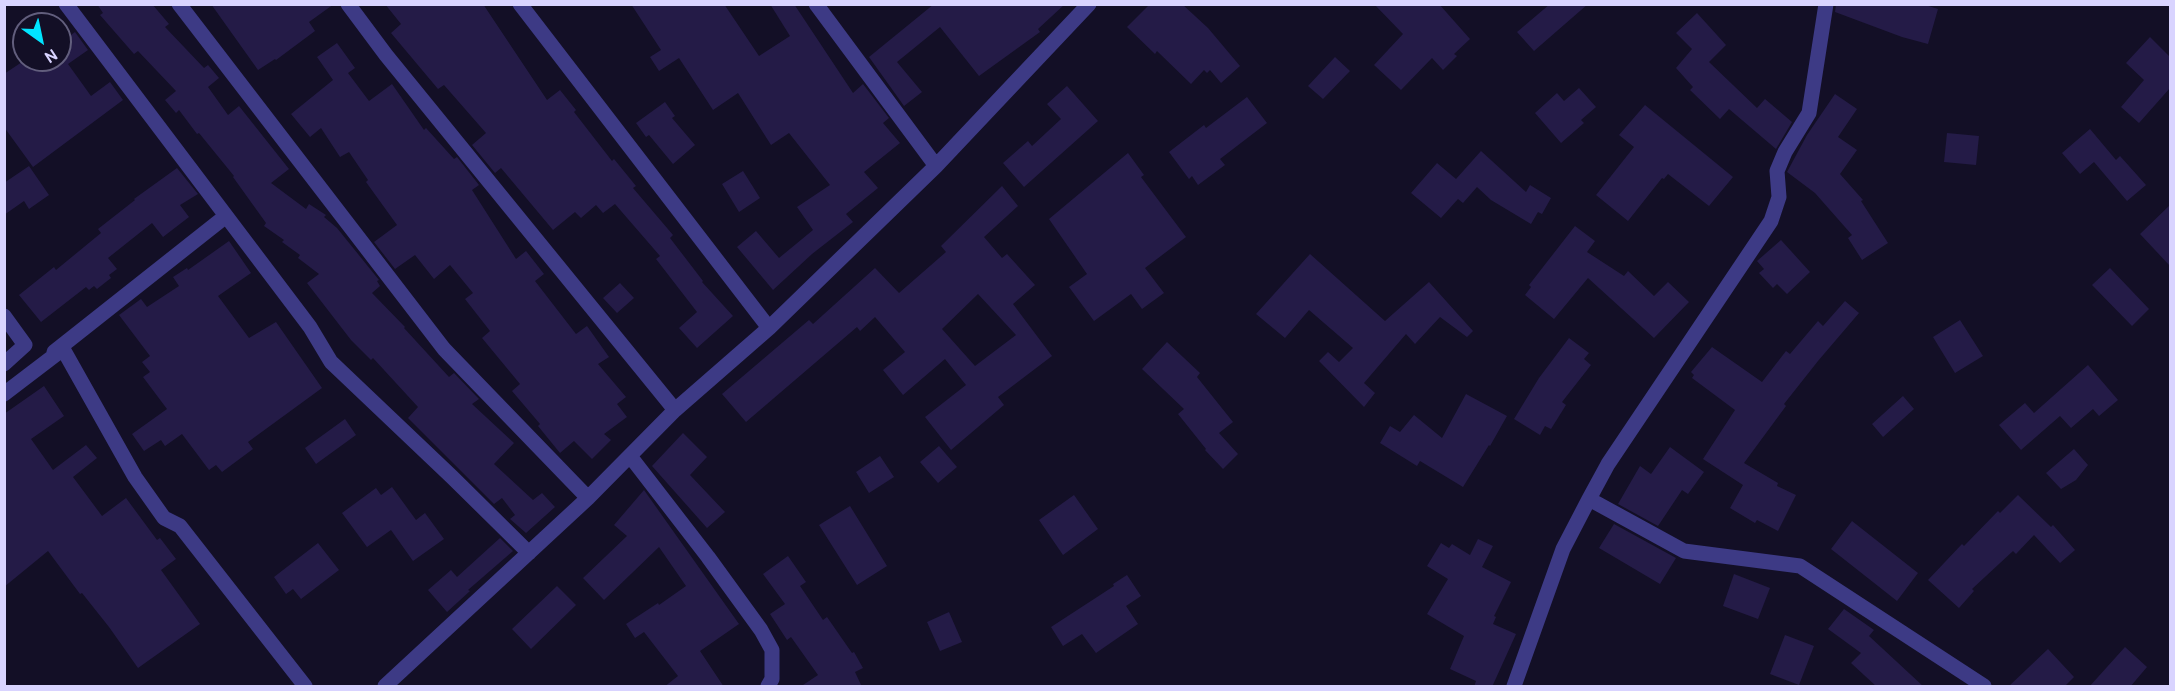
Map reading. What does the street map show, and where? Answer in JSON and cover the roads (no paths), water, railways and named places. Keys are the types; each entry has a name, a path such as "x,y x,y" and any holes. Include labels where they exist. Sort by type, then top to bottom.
{"street":[{"path":"66,4 310,327 331,362 530,553"},
{"path":"179,4 444,349 588,498"},
{"path":"348,4 386,55 675,410"},
{"path":"520,4 769,328"},
{"path":"816,4 936,166"},
{"path":"385,687 588,498 675,410 769,328 936,166 1089,4"},
{"path":"1514,687 1563,549 1608,464 1771,221 1779,197 1777,171 1785,152 1809,113 1826,4"},
{"path":"4,392 226,216"},
{"path":"4,316 25,345 4,364"},
{"path":"4,392 63,349 135,477 152,502 164,518 180,526 305,687"},
{"path":"630,456 761,630 772,650 772,680 768,687"},
{"path":"1589,499 1684,551 1800,566 1979,685"}]}
